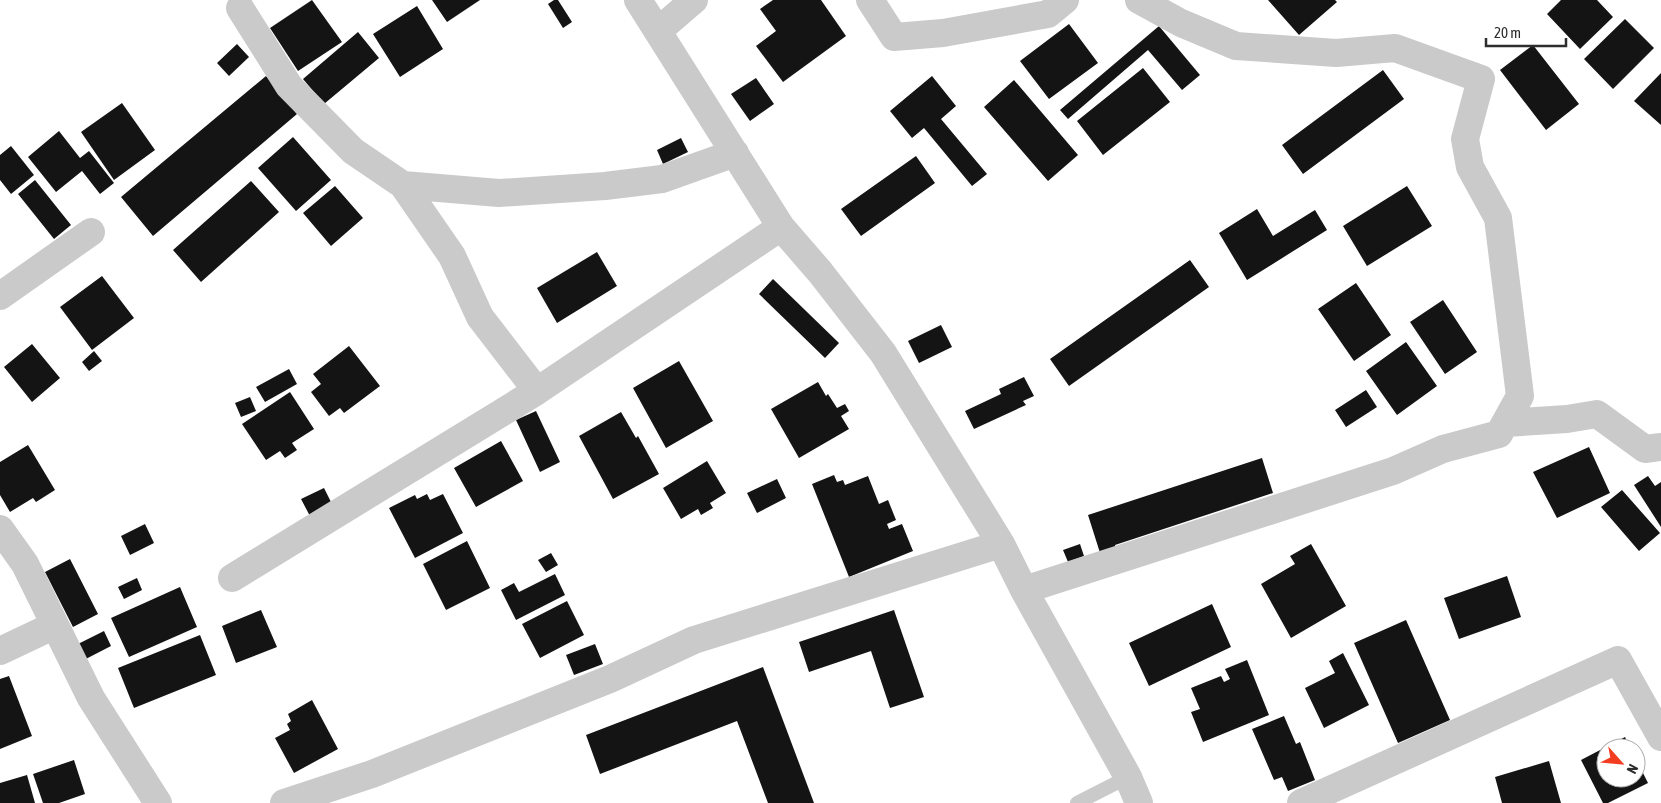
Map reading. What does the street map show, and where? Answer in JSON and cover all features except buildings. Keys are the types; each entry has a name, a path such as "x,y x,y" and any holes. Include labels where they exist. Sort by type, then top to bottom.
{"street":[{"path":"638,0 782,227 820,272 882,353 1002,544 1024,590 1128,777 1139,803"},
{"path":"658,31 694,0"},
{"path":"870,0 894,38 943,33 1048,14 1065,0"},
{"path":"1024,590 1394,471 1443,449 1499,434 1520,396 1498,218 1470,167 1465,139 1481,80 1395,48 1336,53 1236,46 1181,23 1139,0"},
{"path":"240,8 289,86 353,151 403,185 452,256 480,318 537,390"},
{"path":"403,185 500,193 605,186 662,178 735,153"},
{"path":"232,578 537,390 782,227"},
{"path":"0,296 91,232"},
{"path":"1506,423 1567,419 1597,414 1644,449 1661,447"},
{"path":"0,529 25,564 91,698 158,803"},
{"path":"284,803 372,774 610,679 694,640 1002,544"},
{"path":"0,651 55,625"},
{"path":"1301,803 1618,660 1661,737"}],"lane":[{"path":"1077,803 1128,777"}]}
